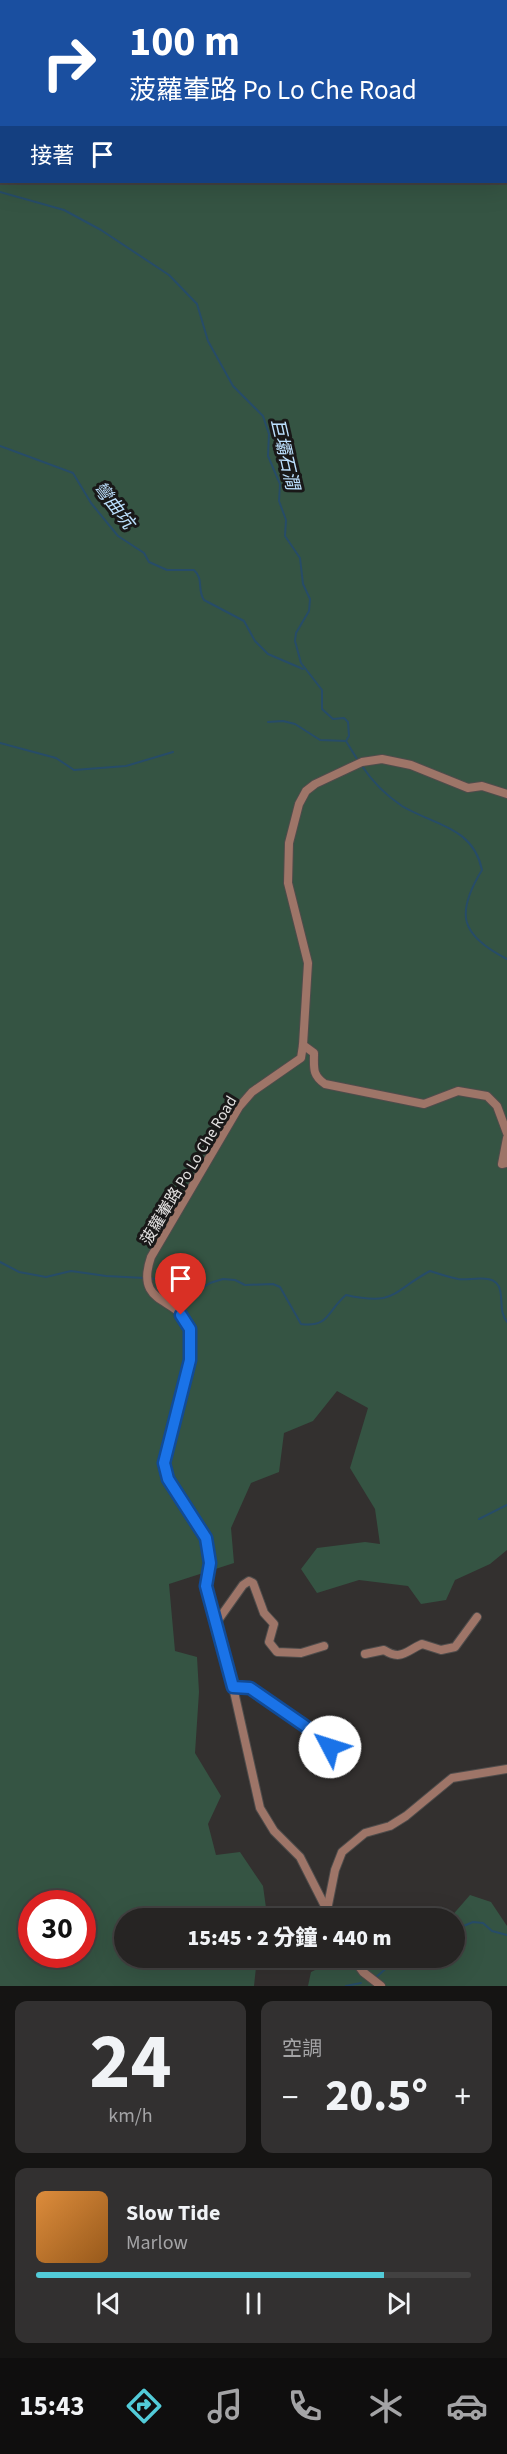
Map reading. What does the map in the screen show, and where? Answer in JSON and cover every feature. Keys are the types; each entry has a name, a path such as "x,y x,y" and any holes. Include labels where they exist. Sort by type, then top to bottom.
{"street":[{"path":"507,794 482,786 468,788 411,765 382,759 362,762 315,784 306,791 299,804 289,843 288,883 308,963 303,1046 314,1053 314,1070 317,1078 325,1084 424,1104 458,1091 487,1096 497,1106 507,1133"},
{"name":"菠蘿輋路 Po Lo Che Road","path":"303,1046 297,1062 252,1092 239,1107 152,1257 147,1268 147,1284 152,1294 181,1315 190,1329 190,1360 164,1463 168,1479 205,1534 210,1563 206,1586 233,1687 260,1808 274,1831 300,1857 326,1908"},
{"path":"504,1164 507,1138"},
{"path":"216,1623 243,1585 249,1581 253,1582 264,1613 274,1623 269,1642 277,1652 301,1653 324,1646"},
{"path":"365,1654 384,1650 392,1656 399,1655 422,1644 447,1650 455,1647 477,1617"},
{"path":"233,1687 250,1688 305,1726 330,1747"},
{"path":"327,1908 335,1870 342,1852 365,1833 390,1826 406,1816 452,1778 507,1768"},
{"path":"360,1968 381,1986"}],"green space":[{"path":"0,183 507,183 507,1550 490,1564 455,1580 446,1600 421,1604 408,1586 359,1580 317,1593 301,1569 317,1548 365,1542 380,1544 375,1509 350,1468 368,1408 337,1391 313,1421 284,1433 279,1472 251,1483 231,1528 234,1563 169,1584 175,1651 197,1657 199,1692 195,1753 221,1796 208,1824 216,1855 240,1852 263,1886 266,1908 114,1908 114,1968 256,1968 254,1986 0,1986"},
{"path":"470,1895 491,1902 507,1926 507,1986 308,1986 311,1972 319,1968 465,1968 465,1908 459,1908"}],"waterway":[{"name":"巨壩石澗","path":"0,192 64,210 101,230 169,275 197,304 208,341 233,386 263,416 269,434 268,456 280,484 279,501 286,520 285,536 300,558 303,584 310,599 309,611 296,633 295,641 301,663 322,690 322,709 333,719 344,718 348,722 349,736 346,741"},
{"name":"彎曲坑","path":"0,446 73,473 91,503 118,536 144,553 149,562 167,570 194,570 199,577 204,600 244,621 255,641 268,654 303,669"},
{"path":"268,722 283,721 295,724 320,740 346,741"},
{"path":"346,741 357,759"},
{"path":"0,743 56,758 74,770 126,766 173,752"},
{"path":"362,766 375,783 396,802 461,835 470,844 482,870 468,899 467,922 471,932 479,941 507,959"},
{"path":"0,1262 19,1272 46,1277 71,1271 145,1278"},
{"path":"151,1278 198,1291 210,1283 223,1279 235,1280 245,1285 273,1284 280,1287 301,1324 310,1325 323,1321 346,1295 384,1298 430,1271 458,1279 482,1278 494,1281 500,1290 502,1310 507,1322"},
{"path":"479,1519 507,1505"},
{"path":"465,1925 473,1922 483,1923 492,1931 507,1935"},
{"path":"374,1979 387,1968"},
{"path":"346,1986 361,1983"}],"route":[{"path":"181,1315 187,1321 190,1329 190,1360 164,1463 168,1479 205,1534 210,1558 206,1586 233,1687 250,1688 305,1726 330,1747"}]}
